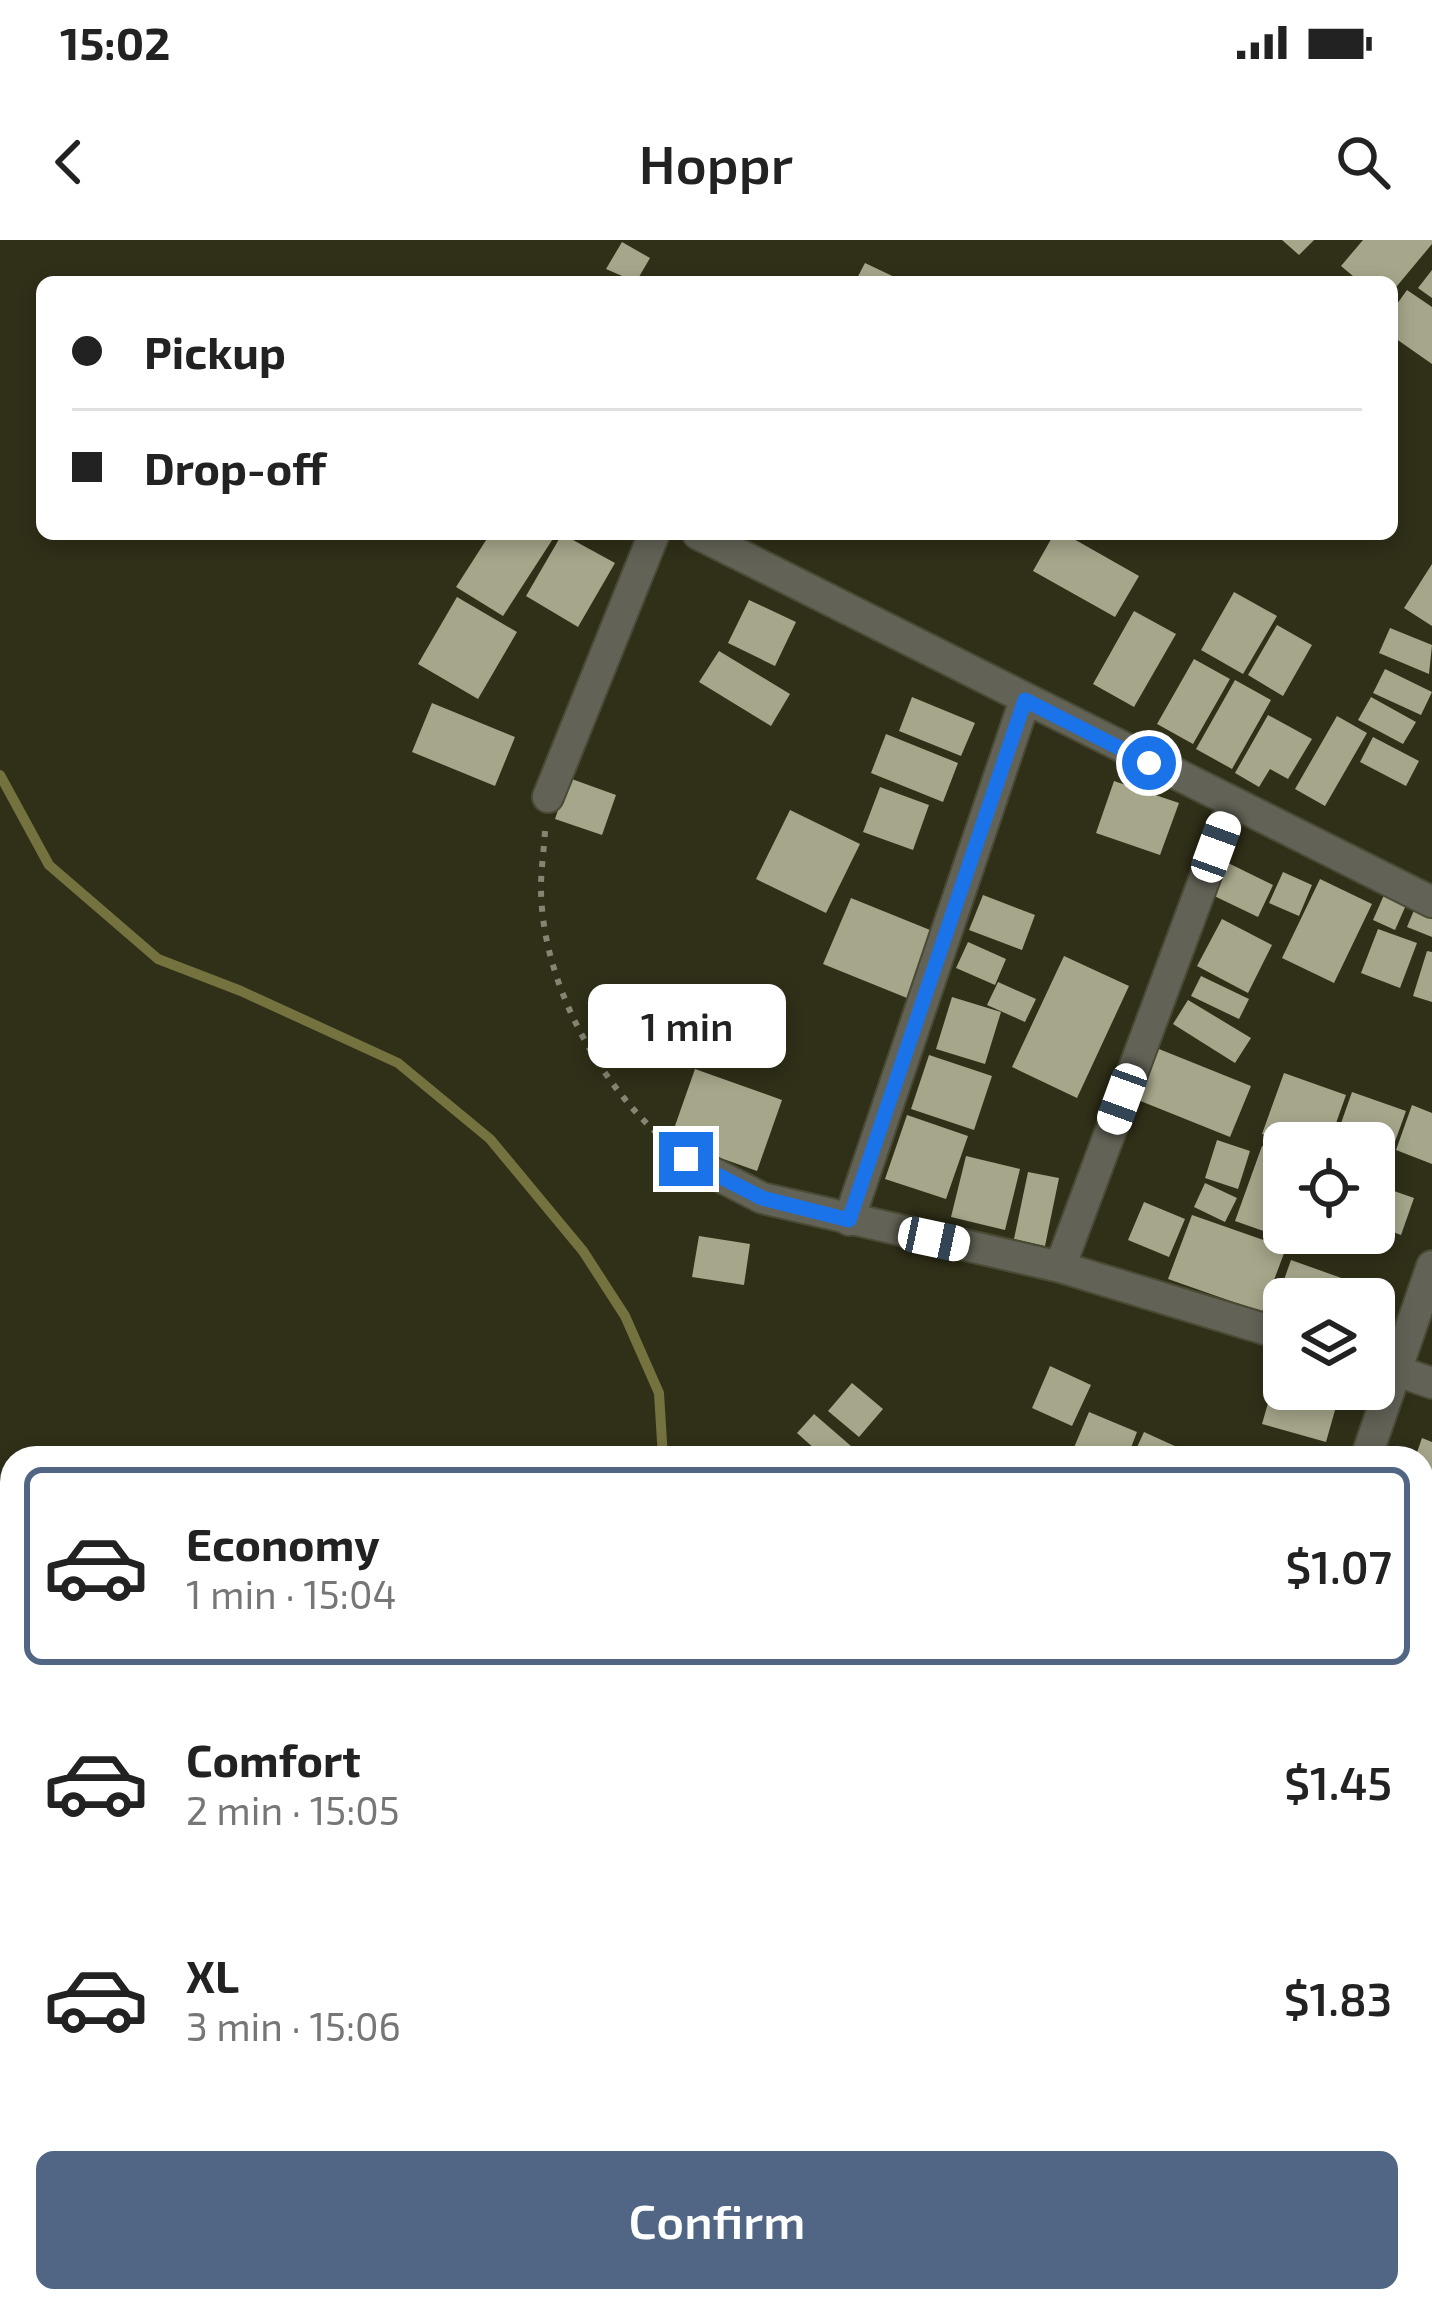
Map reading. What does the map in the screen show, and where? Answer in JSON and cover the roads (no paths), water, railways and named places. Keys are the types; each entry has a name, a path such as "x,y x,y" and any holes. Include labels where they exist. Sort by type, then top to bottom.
{"street":[{"path":"548,797 652,540"},
{"path":"710,540 1432,902"},
{"path":"849,1220 1025,700"},
{"path":"1060,1267 1232,805"},
{"path":"686,1159 762,1198 1060,1267 1263,1329"},
{"path":"1395,1345 1432,1266"},
{"path":"1395,1370 1432,1383"},
{"path":"1368,1446 1376,1410"}],"waterway":[{"path":"0,775 49,865 158,959 241,991 398,1063 490,1139 583,1251 625,1316 659,1393 662,1446"}]}
